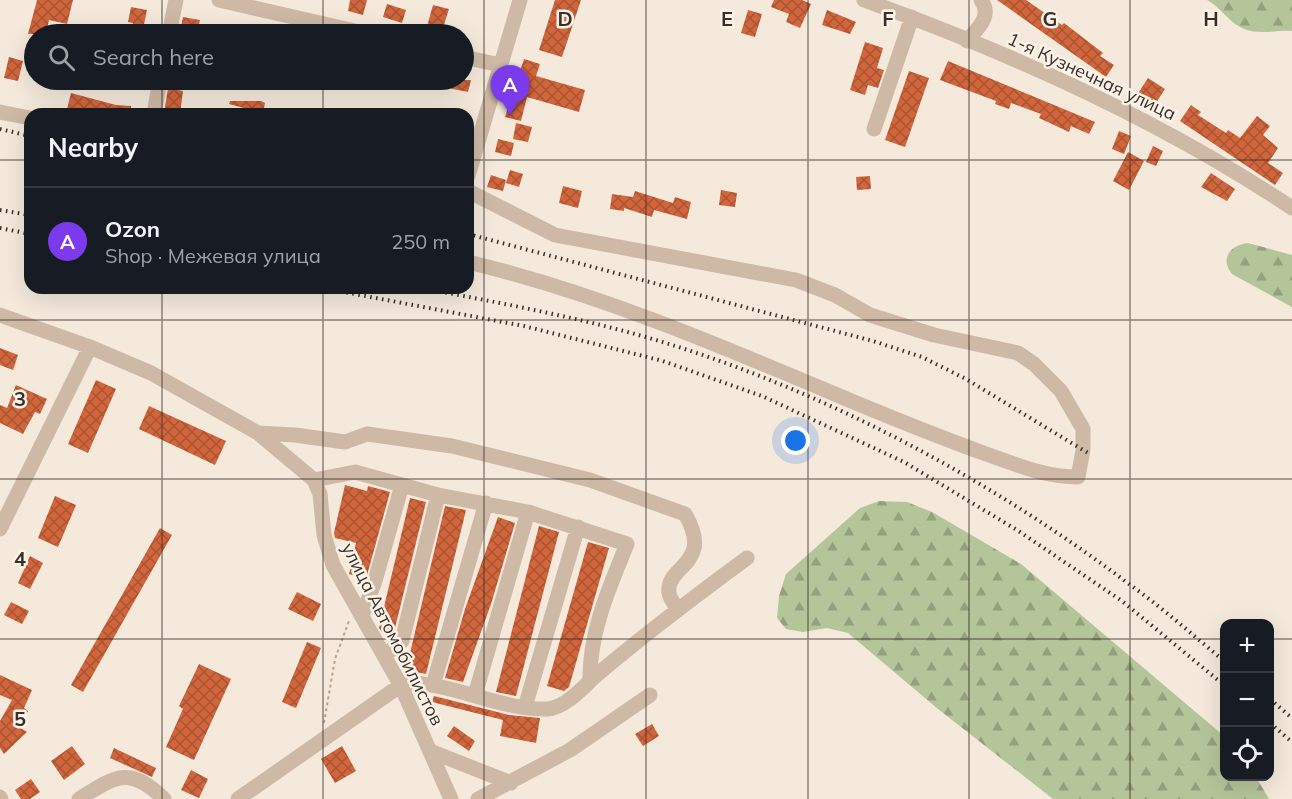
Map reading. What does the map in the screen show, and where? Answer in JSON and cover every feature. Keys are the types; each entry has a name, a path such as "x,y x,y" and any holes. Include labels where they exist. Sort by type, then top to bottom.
{"street":[{"path":"171,24 176,0"},
{"path":"219,0 324,24"},
{"path":"474,155 520,0"},
{"name":"1-я Кузнечная улица","path":"864,0 912,17 1143,119 1196,147 1292,208"},
{"path":"967,41 985,19 986,13 981,0"},
{"path":"874,129 912,17"},
{"path":"474,59 500,65"},
{"path":"154,108 158,90"},
{"path":"0,112 24,117"},
{"path":"474,194 555,235 796,280 881,318 934,334 1018,353 1034,364 1061,391 1083,429 1083,450 1078,477 1052,477 924,432 741,354 608,304 547,282 474,264"},
{"path":"0,315 90,347 151,373 258,433 314,480 355,472 438,495 528,512 627,544 606,594 589,656 590,681"},
{"path":"0,529 90,347"},
{"path":"258,433 295,435 345,442 367,434 452,446 590,480 685,514 695,538 692,558 669,585 669,595 678,610"},
{"name":"улица Автомобилистов","path":"314,480 320,494 324,535 333,565 401,686 451,799"},
{"path":"358,610 375,581 402,485"},
{"path":"384,656 402,641 438,495"},
{"path":"433,685 486,503"},
{"path":"475,695 528,512"},
{"path":"525,707 578,527"},
{"path":"238,799 320,744 404,683 433,685 525,707 550,709 574,696 649,630 747,558"},
{"path":"478,799 570,750 650,695"},
{"path":"430,751 511,783"},
{"path":"79,799 116,777 126,775 146,783 164,799"}],"path":[{"path":"320,744 335,659 358,610"}],"green space":[{"path":"1207,0 1292,0 1292,31 1262,32 1244,29"},
{"path":"1248,243 1292,255 1292,307 1232,274 1227,263 1229,253 1236,246"},
{"path":"879,501 907,502 932,512 1021,564 1220,733 1220,781 1258,781 1269,799 1053,799 938,709 848,633 827,628 803,632 786,629 777,618 779,596 786,574 860,508"}],"building":[{"path":"37,0 73,0 67,24 49,20 48,24 31,24"},
{"path":"350,0 367,0 363,15 348,11"},
{"path":"555,0 581,0 562,57 539,50"},
{"path":"774,0 802,0 811,4 800,28 786,22 789,14 771,7"},
{"path":"997,0 1026,0 1062,25 1064,23 1103,53 1100,56 1114,65 1106,77"},
{"path":"387,4 406,10 402,23 383,17"},
{"path":"433,5 449,9 444,24 428,24"},
{"path":"131,7 147,10 144,24 128,22"},
{"path":"748,10 762,14 755,37 741,33"},
{"path":"827,10 856,22 850,34 822,25"},
{"path":"183,17 200,20 199,24 182,24"},
{"path":"865,42 883,48 877,68 884,70 878,88 868,85 865,95 850,90"},
{"path":"9,57 23,61 18,81 4,78"},
{"path":"524,59 540,64 536,76 585,90 579,112 527,97 521,121 505,117"},
{"path":"948,61 1095,122 1089,134 1071,126 1069,132 1039,118 1041,114 1011,103 1009,109 995,104 996,101 940,80"},
{"path":"909,71 929,78 905,147 885,140"},
{"path":"1148,78 1165,89 1154,106 1137,95"},
{"path":"168,90 183,91 181,108 165,108"},
{"path":"71,93 116,105 131,106 131,108 67,108"},
{"path":"230,101 265,103 264,108 244,108 229,104"},
{"path":"1191,105 1201,112 1198,115 1226,133 1228,130 1240,138 1257,116 1270,126 1263,135 1278,148 1268,163 1283,173 1275,185 1180,121"},
{"path":"516,123 532,127 528,142 513,139"},
{"path":"1119,131 1131,136 1124,154 1112,149"},
{"path":"498,139 514,143 511,156 495,152"},
{"path":"1153,146 1163,151 1156,166 1146,162"},
{"path":"1128,152 1144,161 1129,190 1113,181"},
{"path":"510,170 523,174 519,187 506,183"},
{"path":"1211,173 1235,189 1227,201 1201,187"},
{"path":"491,175 506,180 503,191 487,187"},
{"path":"870,176 871,189 857,190 856,177"},
{"path":"563,186 582,191 578,208 559,203"},
{"path":"721,190 737,193 735,207 719,205"},
{"path":"635,191 673,203 675,197 691,202 687,219 654,210 652,217 624,208 624,211 610,209 612,194 633,197"},
{"path":"0,348 18,355 13,370 0,365"},
{"path":"96,380 116,389 88,453 68,444"},
{"path":"16,385 47,399 40,414 35,412 23,434 0,423 0,405 7,408"},
{"path":"149,406 226,441 215,465 139,429"},
{"path":"345,485 367,491 368,486 390,492 366,579 349,574 356,543 335,538 334,533"},
{"path":"55,496 76,505 58,547 38,538"},
{"path":"410,498 426,502 393,636 382,632 379,628"},
{"path":"445,506 466,510 426,674 406,670"},
{"path":"498,517 515,523 491,604 463,682 445,678 465,609"},
{"path":"539,526 559,532 516,696 496,692"},
{"path":"160,528 172,535 83,692 71,685"},
{"path":"588,542 609,548 569,687 564,691 547,686"},
{"path":"30,556 43,563 30,589 18,583"},
{"path":"297,592 321,604 313,621 288,609"},
{"path":"11,602 29,611 22,624 4,615"},
{"path":"307,642 321,648 296,708 282,702"},
{"path":"199,664 231,679 194,760 166,747 183,709 179,706"},
{"path":"0,675 32,690 24,708 28,711 19,727 27,732 4,754 0,748 0,721 12,700 0,695"},
{"path":"434,696 509,715 540,718 536,743 500,736 503,720 432,702"},
{"path":"652,724 659,736 643,746 635,734"},
{"path":"454,726 475,741 469,751 447,736"},
{"path":"72,746 85,764 64,780 51,761"},
{"path":"342,746 356,771 335,783 321,759"},
{"path":"114,748 156,768 152,777 110,758"},
{"path":"191,770 208,779 199,798 181,790"},
{"path":"31,779 40,792 30,799 21,799 15,790"}],"railway":[{"path":"0,129 24,135"},
{"path":"0,210 24,214"},
{"path":"0,228 24,233"},
{"path":"474,236 873,341 922,357 966,379 1088,453"},
{"path":"355,294 524,326 663,361 762,396 904,462 1017,530 1122,601 1220,682"},
{"path":"453,294 578,320 669,344 730,365 852,416 911,446 1026,512 1145,596 1220,658"},
{"path":"1274,702 1292,718"},
{"path":"1274,726 1292,742"}],"place":[{"name":"Ozon","path":"510,115"}]}
